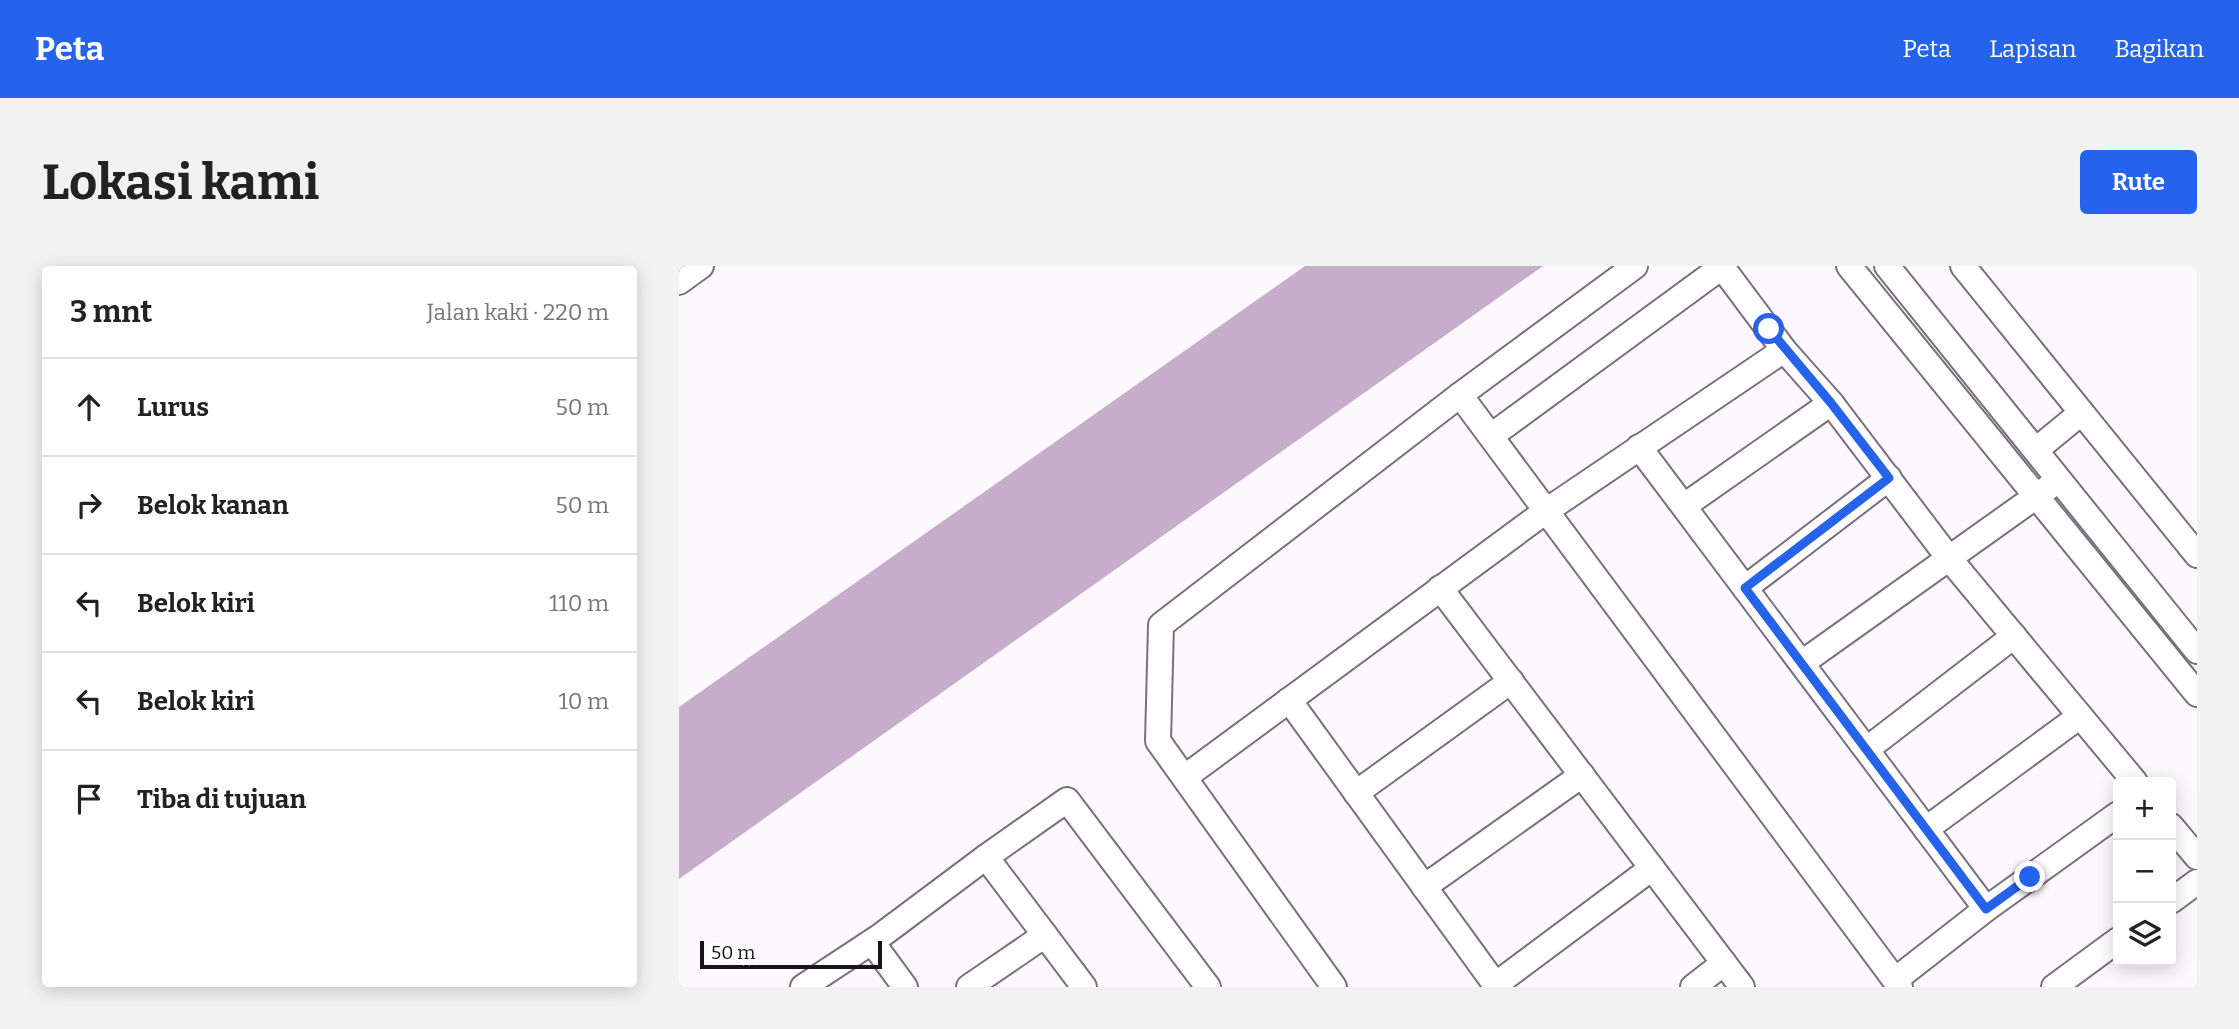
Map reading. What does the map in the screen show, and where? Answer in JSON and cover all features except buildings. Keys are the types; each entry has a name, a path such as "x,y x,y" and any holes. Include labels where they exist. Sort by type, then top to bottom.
{"street":[{"path":"679,282 701,266"},
{"path":"1334,987 1158,741 1161,625 1460,395 1635,266"},
{"path":"1491,436 1723,266 1784,350 1831,403 1948,557 2131,777"},
{"path":"1849,266 2197,694"},
{"path":"1887,266 2197,651"},
{"path":"1962,266 2197,555"},
{"path":"1185,777 1546,511 1784,350"},
{"path":"1460,395 1897,984 1986,909 2113,818"},
{"path":"1684,506 1831,403"},
{"path":"2036,450 2081,413"},
{"path":"1639,447 1986,909"},
{"path":"1745,588 1889,478"},
{"path":"1802,663 2035,495 2060,480"},
{"path":"1440,589 1742,987"},
{"path":"1867,750 2014,636"},
{"path":"1356,793 1511,681"},
{"path":"1289,700 1496,986 1652,868"},
{"path":"1926,828 2080,716"},
{"path":"1424,887 1582,775"},
{"path":"803,987 872,942 1067,800 1208,987"},
{"path":"2176,832 2197,858"},
{"path":"986,857 1084,987"},
{"path":"2176,897 2197,882"},
{"path":"969,987 1045,935"},
{"path":"872,942 905,987"},
{"path":"2054,987 2113,944"},
{"path":"1693,987 1724,963"}],"shaded area":[{"path":"1305,266 1543,266 679,879 679,707"}],"route":[{"path":"1769,329 1889,478 1745,588 1986,909 2030,877"}]}
